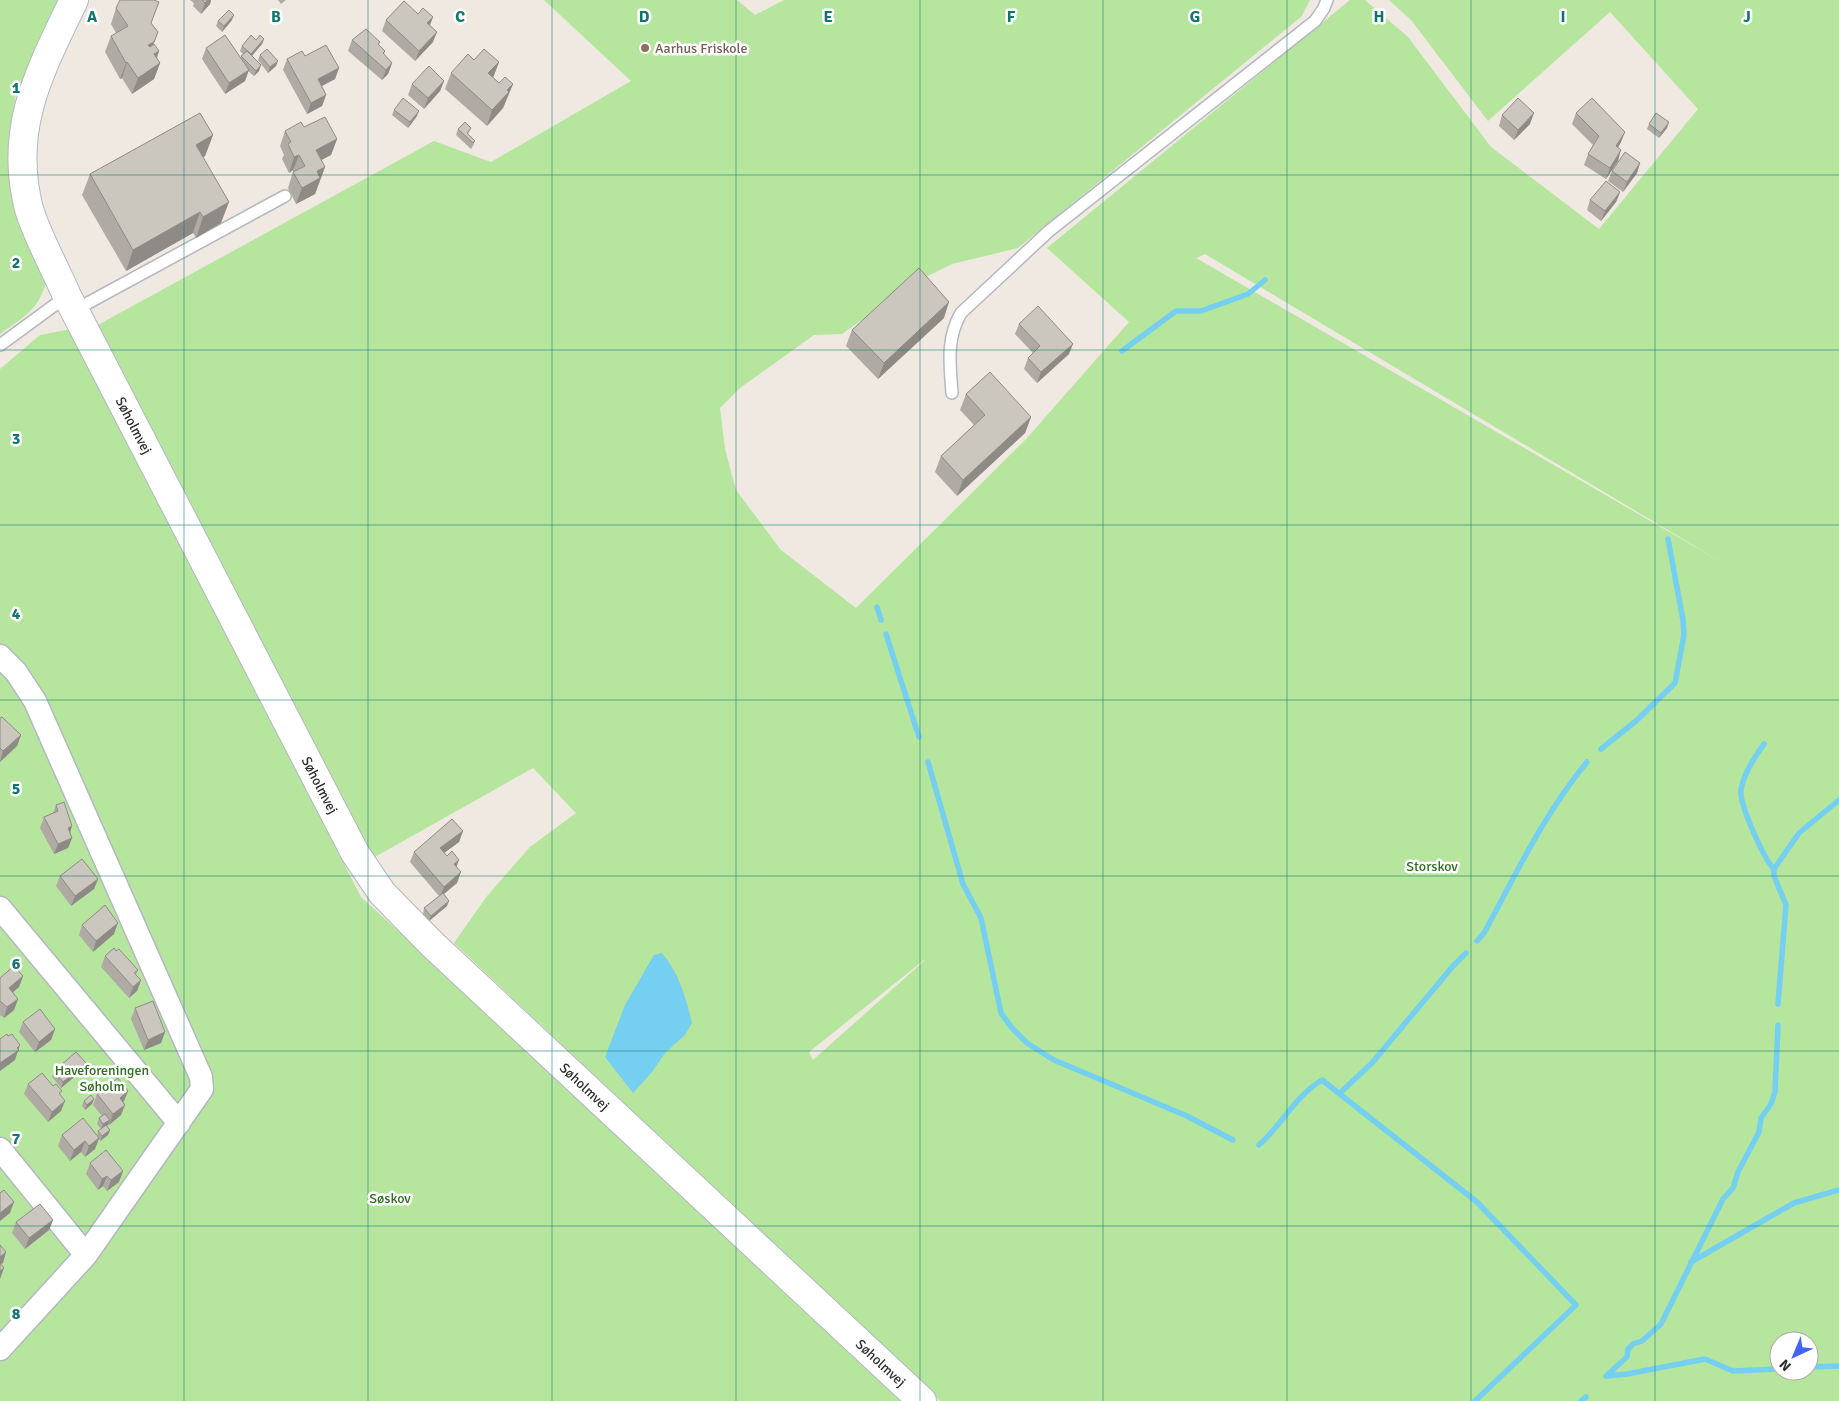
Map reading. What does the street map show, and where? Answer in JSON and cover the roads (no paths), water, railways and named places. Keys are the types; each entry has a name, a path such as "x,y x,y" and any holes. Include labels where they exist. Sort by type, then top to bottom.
{"street":[{"name":"Søholmvej","path":"74,0 43,65 26,113 21,158 30,210 71,303 355,853 382,893 432,944 922,1401"},
{"path":"0,656 16,672 35,701 201,1077 202,1088 180,1123 86,1256 0,1349"},
{"path":"0,908 180,1123"},
{"path":"0,1148 86,1256"}],"lane":[{"path":"952,393 949,346 954,325 961,312 1049,231 1315,21 1327,0"},
{"path":"0,345 71,303 285,196"}],"water":[{"path":"662,953 677,977 692,1023 685,1035 665,1053 652,1072 633,1093 605,1057 625,1005 654,955"}],"waterway":[{"path":"1122,351 1176,311 1201,311 1248,294 1265,280"},
{"path":"1601,749 1636,721 1675,683 1684,635 1668,539"},
{"path":"877,607 881,620"},
{"path":"886,634 919,737"},
{"path":"1764,744 1747,772 1742,784 1741,797 1753,831 1774,869"},
{"path":"928,762 963,884 981,918 1001,1013 1012,1028 1027,1043 1054,1060 1187,1116 1233,1140"},
{"path":"1477,941 1484,933 1544,823 1587,762"},
{"path":"1778,1004 1786,905 1774,876 1774,869 1799,833 1839,800"},
{"path":"1340,1093 1372,1063 1466,953"},
{"path":"1606,1376 1627,1357 1628,1349 1633,1344 1642,1341 1661,1324 1723,1199 1733,1188 1738,1172 1759,1132 1761,1118 1771,1104 1775,1092 1778,1025"},
{"path":"1259,1145 1275,1129 1296,1102 1322,1080 1477,1202 1576,1305 1475,1401"},
{"path":"1691,1262 1794,1203 1839,1190"},
{"path":"1606,1376 1627,1374 1705,1359 1733,1371 1769,1369"},
{"path":"1819,1367 1839,1366"},
{"path":"1581,1401 1586,1397"}],"place":[{"name":"Aarhus Friskole","path":"645,48"}],"park label":[{"name":"Storskov","path":"1432,866"},
{"name":"Haveforeningen Søholm","path":"102,1078"},
{"name":"Søskov","path":"390,1198"}]}
